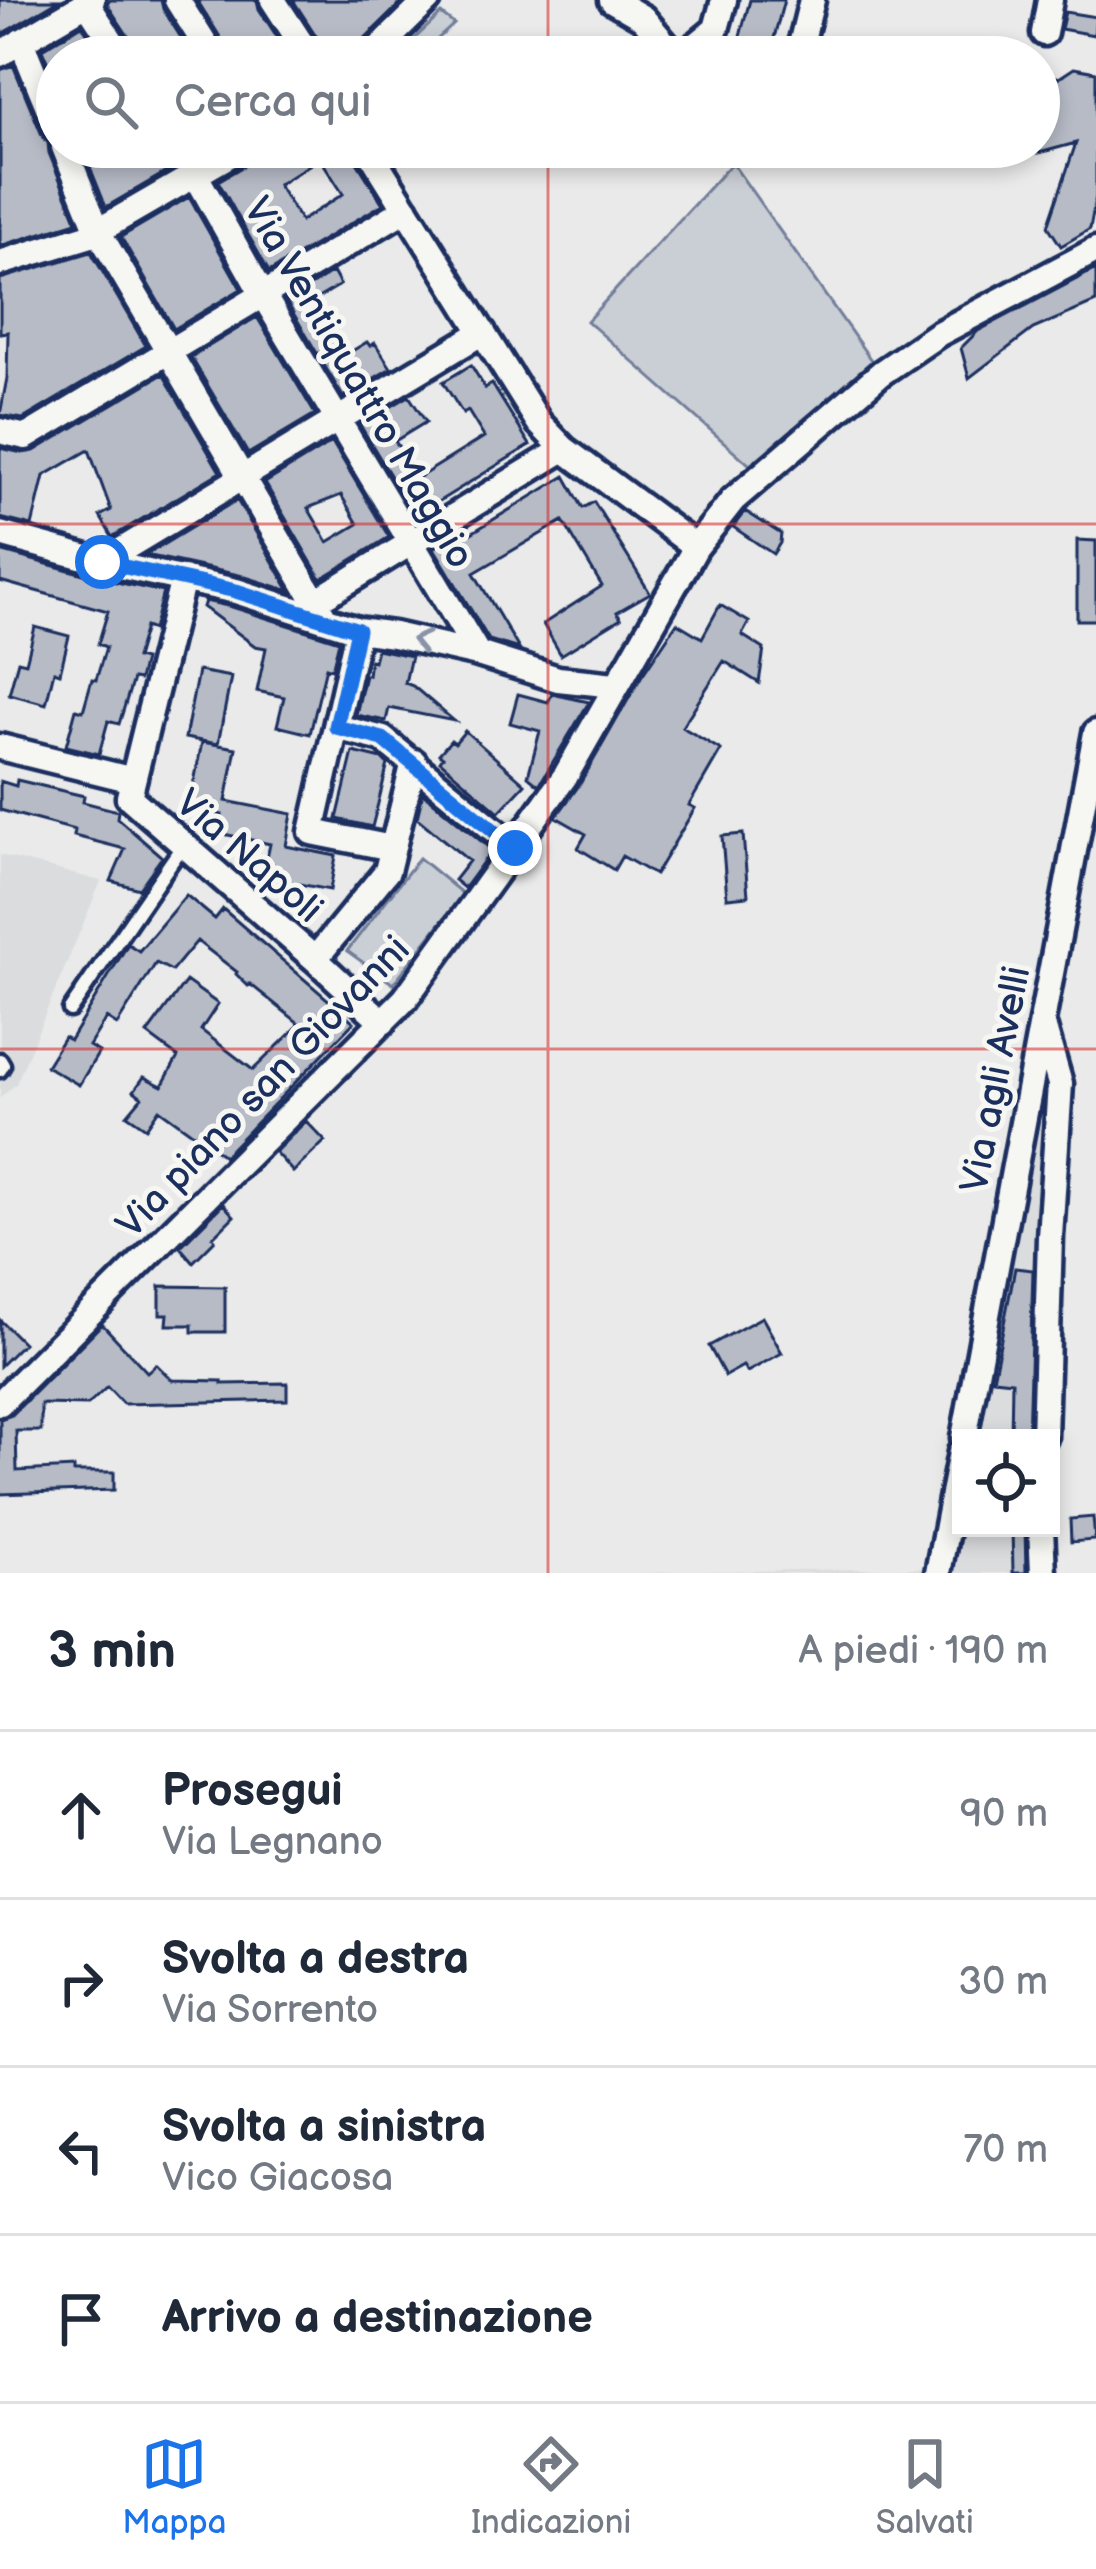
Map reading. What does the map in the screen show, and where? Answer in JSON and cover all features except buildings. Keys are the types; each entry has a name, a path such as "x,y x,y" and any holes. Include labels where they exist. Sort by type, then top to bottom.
{"street":[{"path":"177,0 200,36"},
{"path":"273,0 296,36"},
{"path":"391,36 428,0"},
{"path":"612,0 643,18 660,36"},
{"path":"706,36 716,28 724,0"},
{"path":"803,36 812,0"},
{"path":"1044,33 1050,0"},
{"path":"36,92 11,48 88,1 109,36"},
{"path":"72,168 98,231 321,610"},
{"name":"Via Ventiquattro Maggio","path":"193,168 263,295 478,654"},
{"path":"0,263 98,231 207,168"},
{"path":"380,168 539,423 565,449 696,547"},
{"path":"0,431 26,437 406,209"},
{"name":"Via piano san Giovanni","path":"0,1403 405,999 566,775 696,547 733,500 881,374 938,334 1096,250"},
{"path":"102,562 483,332"},
{"path":"321,610 412,542 565,449"},
{"path":"0,534 102,562 321,610 358,630 478,654 558,679 615,685"},
{"name":"Via Napoli","path":"183,579 129,797 383,1022"},
{"path":"358,630 312,832 392,848"},
{"path":"336,727 383,739 515,848"},
{"name":"Via agli Avelli","path":"966,1429 1096,734"},
{"path":"0,747 134,780"},
{"path":"315,959 387,871 414,762"},
{"path":"1042,1020 1060,1084 1044,1429"},
{"path":"938,1573 952,1499"},
{"path":"1041,1537 1043,1573"}],"lane":[{"path":"70,1010 183,844"},
{"path":"0,1060 0,1070"}],"shaded area":[{"path":"441,14 454,24 441,36 417,36"},
{"path":"727,168 736,168 873,363 750,465 587,321"},
{"path":"0,855 101,881 16,1084 0,1098"},
{"path":"419,858 463,894 393,984 347,951"},
{"path":"1033,1127 1048,1129 1034,1429 980,1429"},
{"path":"960,1537 1032,1537 1034,1573 954,1573"},
{"path":"922,1568 921,1573 634,1573"}],"route":[{"path":"102,562 236,591 358,630 336,727 383,739 515,848"}]}
